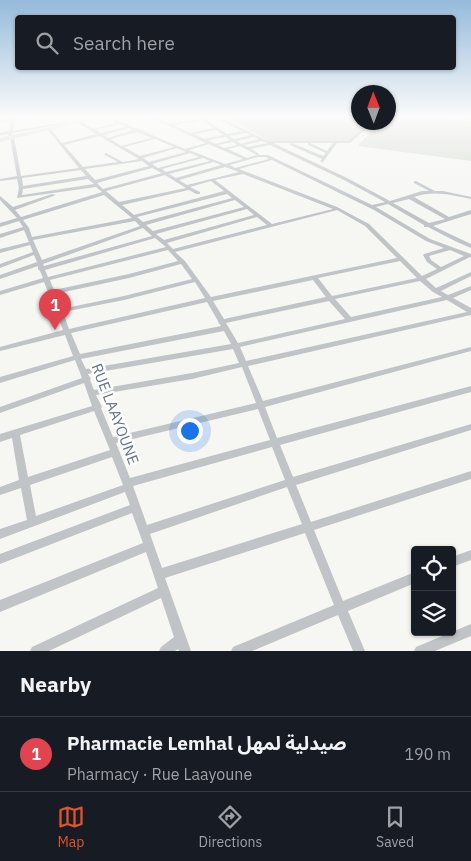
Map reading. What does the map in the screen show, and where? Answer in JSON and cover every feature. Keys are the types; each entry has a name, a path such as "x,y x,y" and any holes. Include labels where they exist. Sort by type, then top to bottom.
{"street":[{"path":"14,148 20,177 21,188 18,196 20,197 96,184 191,152"},
{"path":"66,148 96,184 163,242 183,262 208,299 235,346 261,405 359,651"},
{"path":"122,148 106,154 122,163"},
{"path":"124,148 198,193"},
{"path":"0,180 122,163 174,148"},
{"path":"181,148 337,209 367,225 435,291 471,312"},
{"path":"184,150 192,148"},
{"path":"177,179 277,148"},
{"path":"279,148 319,165 387,202 426,226 471,246"},
{"path":"301,148 324,158"},
{"path":"318,148 328,153"},
{"path":"319,165 331,148"},
{"path":"224,149 245,158 261,156 272,158 371,207 408,229 471,256"},
{"path":"232,153 248,149 257,154"},
{"path":"154,166 203,157"},
{"path":"235,169 272,158"},
{"path":"0,225 104,191 214,161"},
{"path":"119,204 244,172"},
{"path":"21,188 89,177"},
{"path":"212,180 272,226"},
{"path":"416,182 436,192"},
{"path":"12,209 76,188"},
{"path":"0,277 139,221 227,192"},
{"path":"371,207 410,198 419,193 436,192 471,198"},
{"name":"RUE LAAYOUNE","path":"0,197 21,219 26,228 136,507 183,646"},
{"path":"0,251 30,241 139,221 236,198"},
{"path":"410,198 449,219"},
{"path":"163,242 248,207"},
{"path":"0,266 272,226 337,209"},
{"path":"426,226 471,212"},
{"path":"0,293 163,242 259,215"},
{"path":"0,236 26,228"},
{"path":"441,269 426,258 426,255 451,248"},
{"path":"0,380 77,357 223,325 330,298 421,279 471,256"},
{"path":"0,349 67,331 208,299 402,259"},
{"path":"51,293 183,262"},
{"path":"435,291 471,274"},
{"path":"315,278 350,320"},
{"path":"59,311 124,298 196,280"},
{"path":"0,410 85,376 235,346 350,320 446,298 471,288"},
{"path":"92,393 192,376 471,312"},
{"path":"111,441 261,405 471,350"},
{"path":"0,534 127,485 471,390"},
{"path":"0,438 98,407"},
{"path":"143,531 291,482 471,427"},
{"path":"15,433 32,522"},
{"path":"0,491 115,452"},
{"path":"158,575 471,475"},
{"path":"0,559 136,507"},
{"path":"0,606 148,546"},
{"path":"456,561 471,555"},
{"path":"237,651 411,579"},
{"path":"36,651 164,591"},
{"path":"420,651 471,630"},
{"path":"165,651 183,646"}],"shaded area":[{"path":"376,148 471,148 471,161"}],"place":[{"name":"Pharmacie Lemhal صيدلية لمهل","path":"55,330"}]}
